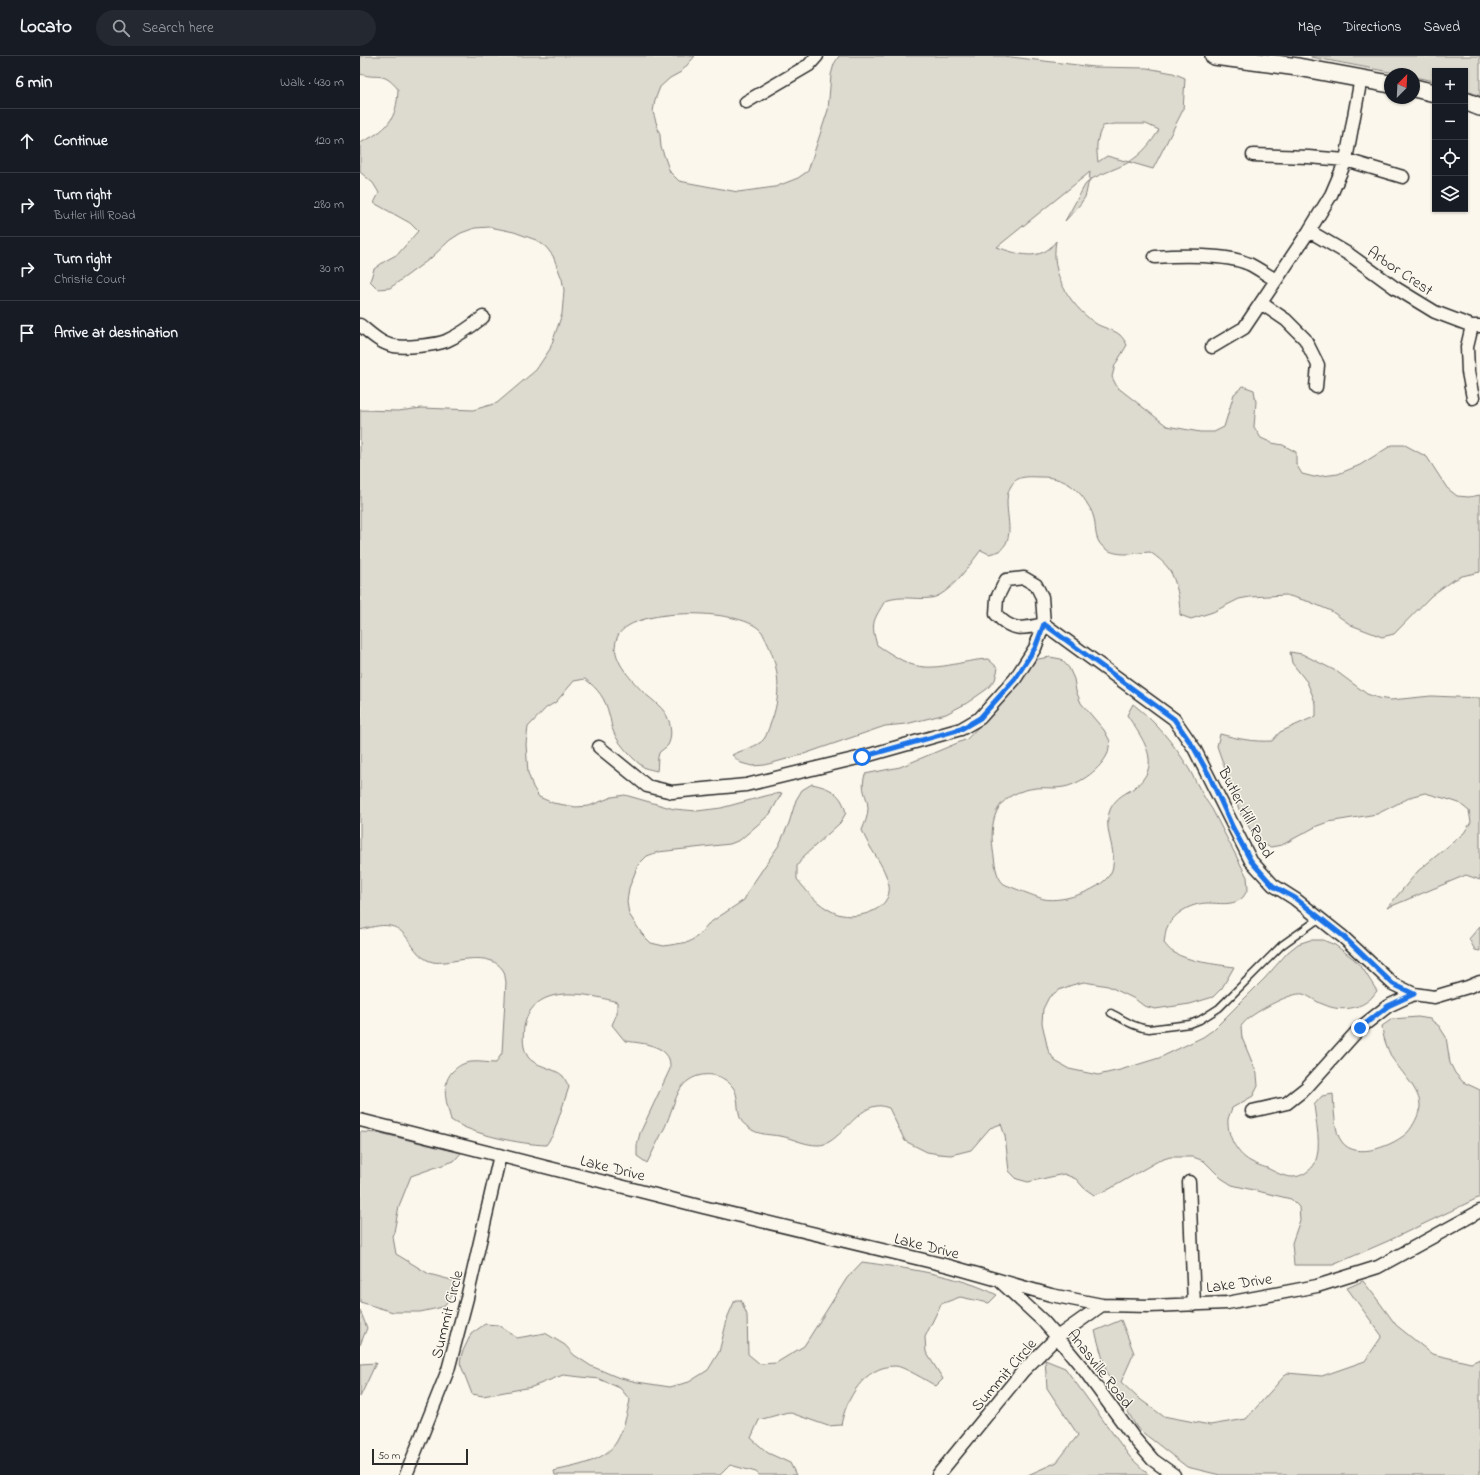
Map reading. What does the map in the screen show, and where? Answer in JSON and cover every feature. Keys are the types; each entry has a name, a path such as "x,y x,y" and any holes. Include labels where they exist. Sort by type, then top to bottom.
{"street":[{"path":"746,102 809,64 817,56"},
{"path":"1214,56 1299,62 1384,83"},
{"path":"1212,347 1244,328 1309,231 1331,195 1346,160 1361,78"},
{"path":"1420,89 1432,92"},
{"path":"1468,102 1480,107"},
{"path":"1253,155 1346,160 1403,177"},
{"name":"Arbor Crest","path":"1309,231 1350,255 1394,287 1435,312 1476,326"},
{"path":"1155,257 1182,255 1229,259 1248,264 1276,280"},
{"path":"1261,303 1286,320 1306,339 1318,365 1316,387"},
{"path":"360,325 376,339 393,346 412,346 446,341 465,331 483,317"},
{"path":"1473,398 1468,372 1467,347 1476,326"},
{"path":"599,747 647,786 672,792 746,785 862,757 961,729 980,718 1015,679 1035,648 1044,624 1042,597 1036,585 1024,578 1006,580 997,598 996,614 1004,623 1024,629 1044,624"},
{"name":"Butler Hill Road","path":"1044,624 1174,719 1194,748 1251,861 1273,886 1295,898 1343,936 1393,984 1414,994 1434,997 1480,982"},
{"path":"1252,1111 1287,1103 1306,1088 1360,1028 1388,1006 1414,994"},
{"name":"Lake Drive","path":"360,1120 703,1207 949,1266 1051,1295 1102,1305 1150,1306 1227,1303 1310,1287 1378,1267 1480,1211"},
{"name":"Summit Circle","path":"406,1475 448,1370 467,1298 500,1156"},
{"path":"1189,1182 1194,1305"},
{"name":"Anasville Road","path":"1000,1281 1043,1321 1057,1337 1153,1460 1174,1475"},
{"name":"Summit Circle","path":"938,1475 1023,1372 1057,1337 1102,1305"}],"lane":[{"path":"1111,1013 1142,1029 1190,1024 1200,1020 1219,1008 1282,945 1320,918"}],"shaded area":[{"path":"360,56 695,56 681,72 670,78 660,87 655,100 653,112 660,135 661,147 670,172 679,181 738,192 775,187 798,178 808,171 828,110 831,75 834,64 839,56 1003,56 1094,67 1147,68 1173,73 1185,78 1183,110 1153,169 1129,162 1089,181 1090,172 997,247 1028,255 1043,252 1050,248 1056,241 1056,265 1059,276 1070,297 1077,307 1095,323 1120,335 1127,345 1115,365 1112,377 1117,387 1167,426 1200,432 1214,432 1224,427 1234,394 1243,386 1254,390 1256,402 1254,427 1261,438 1272,443 1283,445 1296,452 1296,464 1302,474 1314,477 1338,474 1360,465 1392,445 1405,445 1427,457 1447,488 1457,496 1469,497 1480,495 1480,572 1462,576 1450,582 1431,596 1394,634 1382,637 1351,625 1331,611 1310,602 1286,595 1239,599 1213,612 1191,619 1180,615 1179,598 1176,586 1169,569 1165,564 1150,552 1120,554 1114,553 1103,547 1098,540 1093,514 1084,498 1074,488 1062,481 1049,477 1023,477 1014,482 1010,488 1007,503 1009,534 1005,545 1000,551 989,554 981,550 952,586 938,596 931,598 897,598 885,601 874,622 877,645 897,658 910,664 939,667 988,659 998,668 995,680 987,689 967,703 946,714 906,724 885,726 801,755 765,765 752,766 741,763 732,755 754,746 764,739 774,714 778,693 777,672 771,651 763,633 749,623 731,617 709,614 662,616 641,620 625,628 617,638 615,646 622,668 643,692 662,708 669,721 671,736 668,745 659,753 657,771 645,768 623,747 613,731 603,699 594,686 585,679 574,681 556,702 546,708 528,727 526,744 528,773 533,787 539,797 553,803 576,807 589,806 612,797 625,795 674,809 697,811 721,808 782,793 770,814 740,840 730,844 658,852 647,856 638,865 629,888 627,902 629,914 642,934 651,943 664,946 689,942 699,935 708,924 744,900 750,888 779,845 789,823 796,800 802,790 812,784 835,793 842,801 846,813 840,823 804,856 797,866 797,879 822,906 841,915 860,915 878,908 885,902 889,894 887,877 868,844 862,830 868,811 863,789 865,774 900,767 967,739 1016,687 1029,667 1038,659 1050,657 1061,659 1069,668 1074,679 1076,691 1081,703 1104,730 1110,741 1108,753 1105,759 1095,770 1077,783 1061,788 1036,788 1023,791 1013,795 999,808 995,816 992,837 996,868 1001,881 1004,884 1030,894 1052,900 1072,897 1093,889 1108,877 1112,870 1113,862 1108,825 1110,810 1119,798 1141,781 1147,772 1149,763 1145,744 1127,715 1133,704 1157,726 1171,742 1189,769 1212,809 1247,877 1248,889 1242,898 1233,903 1208,903 1195,905 1183,910 1177,914 1166,930 1164,943 1173,952 1194,960 1234,967 1222,988 1213,997 1190,1004 1155,1009 1144,1006 1135,999 1108,986 1084,982 1059,990 1049,997 1043,1009 1042,1023 1048,1050 1055,1061 1069,1069 1098,1075 1159,1058 1203,1037 1213,1030 1265,978 1288,952 1298,944 1310,940 1323,940 1335,945 1354,959 1363,969 1377,991 1370,999 1359,1006 1341,1009 1330,1007 1319,1003 1308,996 1298,994 1275,1002 1248,1019 1241,1026 1242,1038 1257,1074 1258,1086 1253,1096 1232,1108 1228,1119 1228,1125 1233,1143 1245,1158 1276,1173 1296,1177 1306,1173 1315,1163 1318,1149 1318,1134 1314,1105 1322,1096 1333,1094 1337,1132 1339,1138 1348,1148 1366,1151 1385,1146 1402,1137 1408,1132 1416,1120 1420,1107 1419,1101 1414,1088 1392,1058 1383,1035 1382,1026 1392,1019 1418,1017 1430,1019 1439,1026 1446,1037 1450,1063 1455,1073 1463,1082 1480,1090 1480,1197 1388,1241 1333,1265 1294,1265 1292,1243 1300,1220 1299,1207 1291,1199 1232,1185 1221,1178 1204,1161 1193,1157 1170,1157 1158,1161 1106,1191 1094,1195 1084,1188 1076,1179 1064,1174 1028,1182 1017,1179 1009,1171 1005,1136 1001,1124 990,1128 971,1150 951,1155 927,1152 905,1141 889,1108 882,1106 869,1108 861,1113 840,1134 825,1144 809,1144 785,1137 756,1132 741,1120 736,1094 732,1086 727,1081 713,1075 692,1078 681,1088 665,1127 647,1163 637,1156 637,1145 640,1133 670,1069 669,1059 662,1050 656,1047 625,1041 612,1025 617,1013 617,1002 576,994 562,994 549,997 538,1003 529,1013 524,1027 523,1039 528,1057 535,1063 559,1073 563,1076 569,1087 553,1135 546,1145 523,1143 497,1138 471,1130 451,1120 446,1101 445,1089 448,1077 456,1068 468,1062 496,1063 502,1053 506,982 505,974 498,964 484,959 476,958 433,962 420,955 407,937 397,928 390,926 375,926 360,930 360,410 398,411 422,408 473,410 497,403 536,370 550,349 562,314 564,290 562,279 553,256 546,247 536,240 514,232 490,227 475,228 461,233 450,240 431,258 390,288 378,289 370,281 374,269 398,254 418,231 410,223 374,203 379,193 373,183 360,172 360,143 377,133 389,123 395,109 398,89 393,83 384,77 366,76 360,74","holes":["1115,124 1146,124 1159,130 1146,148 1129,162 1107,156 1098,162 1097,143 1103,126"]},
{"path":"1480,56 1480,96 1468,91 1468,68 1432,68 1432,80 1420,78 1420,68 1384,68 1384,71 1311,57"},
{"path":"1089,181 1085,197 1065,221 1085,185"},
{"path":"1290,652 1302,654 1336,671 1367,694 1378,698 1391,700 1431,696 1480,698 1480,880 1466,875 1387,908 1418,871 1464,833 1471,822 1469,811 1459,803 1425,793 1413,796 1377,814 1328,822 1317,826 1282,845 1271,847 1260,844 1241,815 1217,746 1220,734 1246,740 1272,741 1280,732 1316,716 1316,705 1312,694 1307,682 1292,663"},
{"path":"1480,926 1480,951 1475,950 1469,939"},
{"path":"360,1132 380,1133 461,1153 454,1161 411,1176 399,1206 393,1237 396,1254 429,1274 455,1281 455,1292 443,1307 420,1312 393,1312 360,1302"},
{"path":"862,1262 949,1277 982,1288 997,1295 989,1303 960,1297 941,1304 925,1337 926,1352 943,1379 936,1386 898,1366 884,1367 874,1372 858,1386 847,1405 841,1425 828,1426 788,1412 759,1420 751,1438 768,1453 790,1463 796,1475 759,1475 756,1472 730,1465 720,1475 555,1475 554,1471 589,1462 605,1454 612,1448 622,1431 630,1400 620,1388 599,1379 563,1375 532,1387 483,1396 472,1394 460,1363 462,1353 471,1334 485,1324 498,1325 517,1338 545,1333 565,1345 574,1355 591,1366 617,1377 637,1382 670,1387 689,1382 708,1370 719,1352 728,1316 735,1300 741,1300 747,1315 748,1354 760,1364 776,1363 804,1346 847,1278"},
{"path":"1363,1281 1396,1325 1432,1354 1471,1363 1480,1359 1480,1475 1220,1475 1187,1467 1137,1428 1107,1374 1095,1331 1121,1320 1134,1353 1121,1382 1137,1397 1163,1416 1210,1425 1246,1419 1287,1373 1322,1376 1365,1361 1382,1336 1347,1288"},
{"path":"360,1310 367,1328 360,1345"},
{"path":"1045,1360 1065,1368 1130,1457 1149,1475 1028,1475 1057,1462 1078,1435 1047,1388"},
{"path":"376,1363 361,1395 360,1397 360,1364"}],"route":[{"path":"862,757 961,729 980,718 1015,679 1035,648 1044,624 1174,719 1194,748 1209,775 1233,828 1251,861 1273,886 1295,898 1343,936 1393,984 1414,994 1388,1006 1360,1028"}]}
